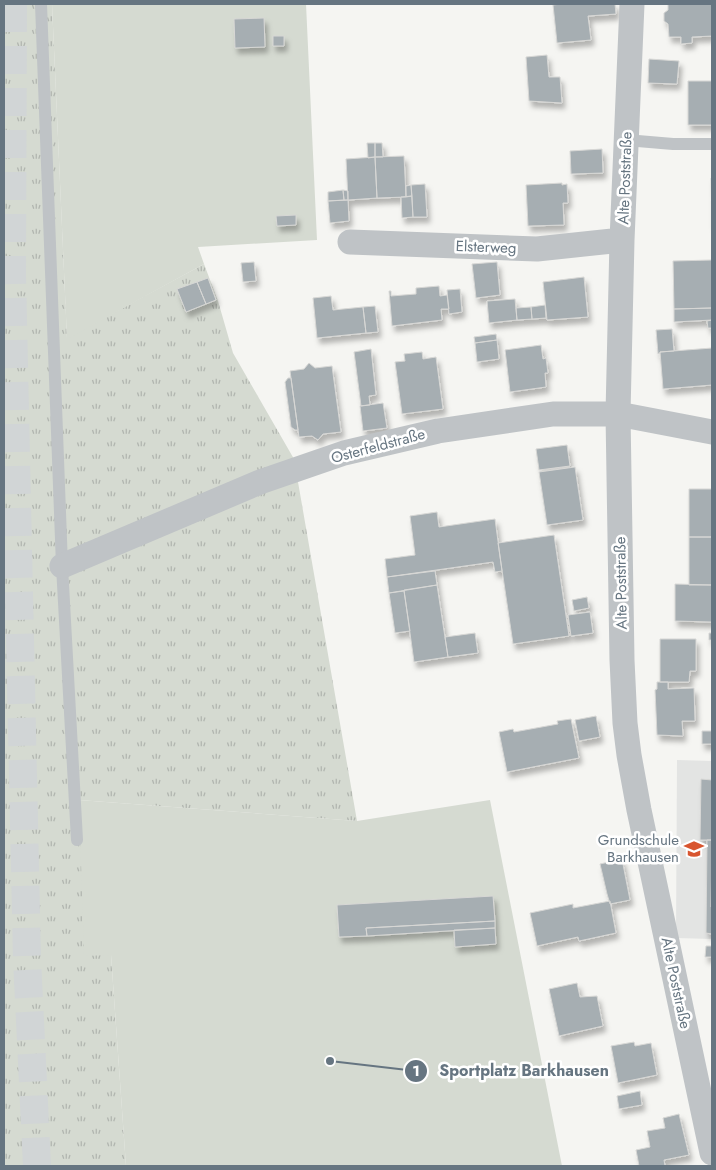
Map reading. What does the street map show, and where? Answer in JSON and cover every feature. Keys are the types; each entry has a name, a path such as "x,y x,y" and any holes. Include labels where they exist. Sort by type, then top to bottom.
{"street":[{"name":"Alte Poststraße","path":"632,4 622,240 618,414 622,660 625,723 641,820 712,1154"},
{"name":"Elsterweg","path":"350,242 537,249 622,240"},
{"name":"Osterfeldstraße","path":"62,566 260,482 344,453 438,431 552,414 618,414 712,432"}],"lane":[{"path":"41,4 62,566 77,840"},
{"path":"626,140 673,144 712,144"}],"shaded area":[{"name":"Grundschule Barkhausen","path":"677,760 712,761 712,939 676,938"}],"green space":[{"path":"4,4 52,4 67,338 204,264 218,301 233,353 294,459 357,821 79,800 111,955 126,1166 4,1166"},
{"path":"52,4 306,4 317,240 198,247 204,264 67,339"},
{"path":"79,800 357,821 490,800 562,1166 126,1166 111,955 84,956"}],"building":[{"path":"615,4 616,14 588,16 591,40 557,43 553,5"},
{"path":"668,4 712,4 712,36 692,37 692,43 681,44 681,37 669,37 668,24 664,21 664,13 668,10"},
{"path":"264,18 265,47 235,48 234,19"},
{"path":"273,36 284,36 284,46 273,46"},
{"path":"547,55 549,77 560,77 562,103 529,101 526,57"},
{"path":"649,59 679,61 677,84 648,83"},
{"path":"688,81 712,81 712,125 688,125"},
{"path":"367,143 375,143 375,157 368,158"},
{"path":"375,143 382,143 383,157 375,157"},
{"path":"602,149 603,173 571,174 570,151"},
{"path":"404,156 406,197 377,198 375,157"},
{"path":"375,157 377,198 348,200 346,159"},
{"path":"711,178 712,178 712,225"},
{"path":"562,183 562,185 567,184 568,203 563,203 564,225 528,226 526,185"},
{"path":"425,184 427,217 413,217 411,185"},
{"path":"411,185 412,196 406,197 406,186"},
{"path":"343,190 348,191 348,200 344,200"},
{"path":"343,190 344,200 328,201 328,192"},
{"path":"412,196 413,217 402,218 401,197"},
{"path":"348,200 349,221 330,223 328,201"},
{"path":"296,215 296,225 277,226 276,216"},
{"path":"712,260 712,308 674,309 673,261"},
{"path":"254,262 256,281 243,282 241,263"},
{"path":"497,262 500,295 476,298 472,264"},
{"path":"584,277 588,317 547,320 543,282"},
{"path":"208,278 216,300 206,304 197,282"},
{"path":"197,282 206,304 186,312 177,289"},
{"path":"439,286 440,296 447,295 449,309 441,309 442,320 392,326 389,291 391,291 391,296 416,294 416,288"},
{"path":"460,289 462,312 449,314 447,290"},
{"path":"331,296 333,310 363,307 366,333 317,338 313,298"},
{"path":"515,299 517,320 489,323 487,301"},
{"path":"545,305 546,318 532,319 531,307"},
{"path":"375,306 378,332 366,333 363,307"},
{"path":"531,307 532,319 517,320 516,308"},
{"path":"712,308 712,320 674,322 674,309"},
{"path":"712,320 712,328 708,328 707,321"},
{"path":"672,329 674,351 660,352 658,354 656,330"},
{"path":"496,334 497,340 475,343 474,337"},
{"path":"497,340 499,359 477,362 475,343"},
{"path":"541,345 543,359 546,358 548,373 545,373 546,387 510,392 505,350"},
{"path":"712,348 712,385 663,389 660,352"},
{"path":"371,349 376,395 369,396 370,405 361,406 354,352"},
{"path":"422,352 423,359 436,357 443,409 402,414 395,362 405,361 404,354"},
{"path":"309,363 315,368 332,366 341,432 323,434 318,440 312,436 299,437 290,371 304,369"},
{"path":"288,378 291,378 298,430 291,427 285,382"},
{"path":"383,403 387,428 363,431 360,406"},
{"path":"567,445 570,466 539,470 536,449"},
{"path":"575,467 583,520 547,525 539,472"},
{"path":"689,489 712,489 712,537 689,537"},
{"path":"437,512 439,527 495,519 502,571 495,572 493,562 387,577 385,559 415,555 410,516"},
{"path":"554,535 569,636 513,644 498,543"},
{"path":"689,537 712,537 712,585 689,585"},
{"path":"435,571 437,585 389,593 387,577"},
{"path":"675,584 712,585 712,622 675,621"},
{"path":"437,585 448,657 414,662 404,590"},
{"path":"404,591 410,631 395,633 389,593"},
{"path":"587,597 589,608 574,611 572,600"},
{"path":"590,612 593,633 571,636 568,615"},
{"path":"475,633 478,653 448,657 445,637"},
{"path":"709,633 712,633 712,640 709,640"},
{"path":"660,639 696,639 696,671 690,671 689,682 660,682"},
{"path":"657,682 668,682 668,689 694,688 695,721 682,721 683,736 657,735 655,690 657,689"},
{"path":"596,716 600,737 579,741 575,720"},
{"path":"571,719 579,758 507,772 499,732 513,729 514,732 558,724 557,721"},
{"path":"702,731 712,731 712,744 702,744"},
{"path":"701,779 712,780 712,840 700,840"},
{"path":"707,840 712,840 712,934 706,933"},
{"path":"712,853 712,907 711,907"},
{"path":"622,859 630,900 610,904 600,864"},
{"path":"493,896 495,921 366,928 367,936 339,937 337,905"},
{"path":"610,901 616,933 579,941 578,937 537,946 530,913 573,904 573,908"},
{"path":"495,921 495,928 367,936 366,928"},
{"path":"495,928 496,944 455,947 454,930"},
{"path":"706,946 712,946 712,957 705,957"},
{"path":"577,983 580,997 597,996 603,1026 559,1036 549,989"},
{"path":"634,1042 635,1046 651,1043 657,1075 618,1083 611,1046"},
{"path":"640,1091 642,1105 619,1109 617,1096"},
{"path":"679,1114 689,1155 664,1160 665,1166 639,1166 636,1150 650,1147 647,1131 665,1128 663,1118"}],"tunnel":[{"path":"13,4 12,275 27,959 37,1166"}],"place":[{"name":"Grundschule Barkhausen","path":"694,849"},
{"name":"Sportplatz Barkhausen","path":"330,1061"}]}
